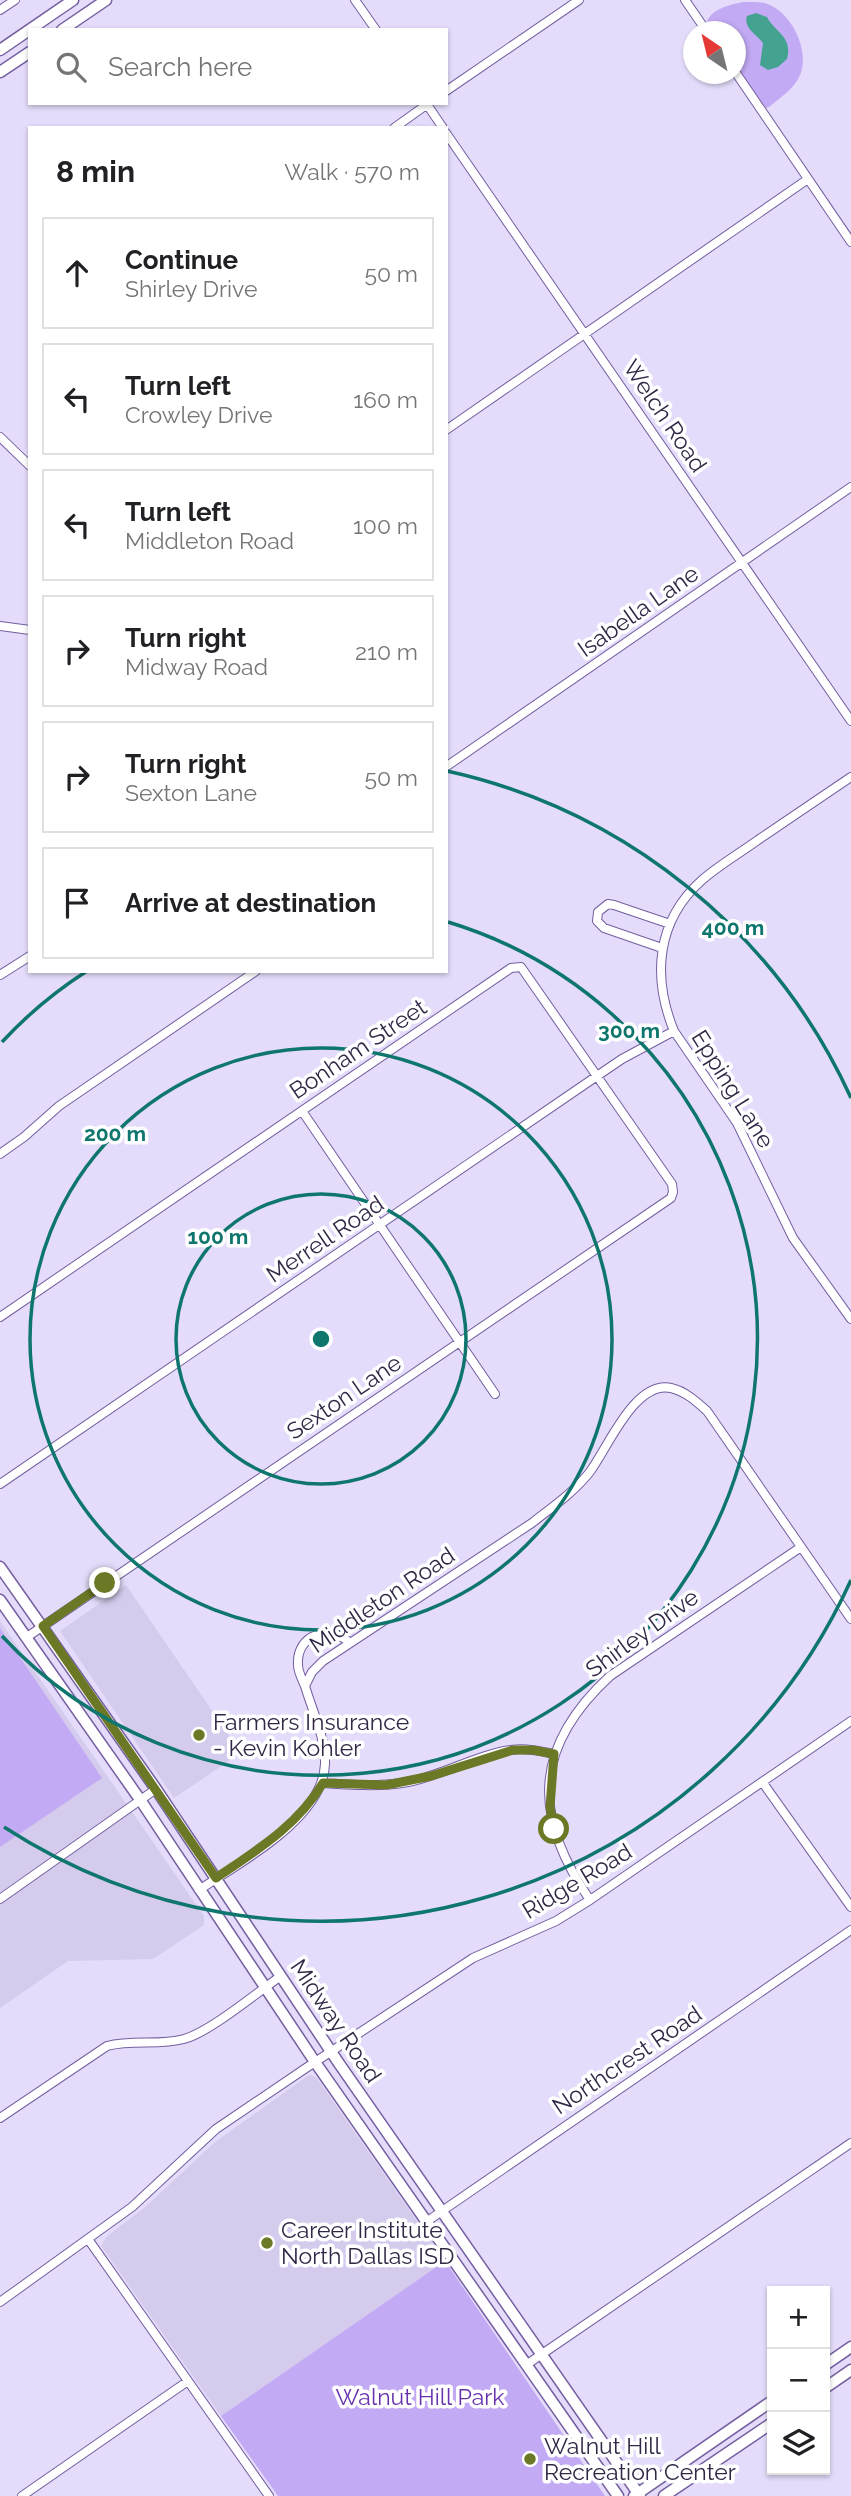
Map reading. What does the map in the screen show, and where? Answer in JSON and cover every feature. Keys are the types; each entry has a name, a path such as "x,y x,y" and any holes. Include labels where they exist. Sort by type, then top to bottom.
{"main road":[{"path":"32,28 73,0"},
{"path":"65,28 106,0"},
{"path":"0,50 28,31"},
{"path":"0,72 28,53"},
{"name":"Midway Road","path":"0,1567 156,1789 332,2052 637,2495"},
{"name":"Midway Road","path":"0,1600 141,1801 315,2062 618,2496"},
{"path":"96,1737 113,1727"},
{"path":"398,2182 414,2171"},
{"path":"830,2362 851,2347"},
{"path":"830,2385 851,2370"},
{"path":"637,2495 767,2404"},
{"path":"664,2496 767,2426"}],"street":[{"path":"0,10 15,0"},
{"path":"355,0 375,28"},
{"path":"448,90 579,0"},
{"path":"685,0 699,21"},
{"path":"744,84 851,242"},
{"path":"397,126 426,105"},
{"path":"428,105 442,126"},
{"name":"Welch Road","path":"448,136 851,721"},
{"path":"448,429 808,178"},
{"path":"0,437 28,464"},
{"name":"Isabella Lane","path":"448,765 851,487"},
{"path":"0,626 28,630"},
{"name":"Epping Lane","path":"851,777 701,881 670,924 662,948 660,980 674,1031 737,1123 793,1238 851,1320"},
{"path":"662,948 604,928 597,921 598,912 601,907 614,905 670,924"},
{"path":"0,975 28,957"},
{"name":"Bonham Street","path":"0,1317 511,968 521,967 672,1184"},
{"path":"0,1154 59,1106 253,973"},
{"name":"Merrell Road","path":"0,1484 622,1059 674,1031"},
{"path":"302,1111 495,1394"},
{"name":"Sexton Lane","path":"27,1637 671,1198 672,1184"},
{"name":"Middleton Road","path":"323,1783 325,1763 322,1744 305,1686 312,1672 349,1643 562,1500 590,1471 628,1411 653,1390 669,1387 682,1392 707,1411 801,1547"},
{"path":"801,1547 851,1619"},
{"name":"Shirley Drive","path":"590,1900 560,1848 550,1807 554,1754 561,1735 591,1693 610,1675 801,1547"},
{"path":"305,1686 298,1660 299,1653 308,1640 321,1633 328,1633 342,1636 349,1643"},
{"name":"Ridge Road","path":"0,2302 132,2207 216,2129 473,1958 556,1921 590,1900 851,1721"},
{"path":"199,1890 273,1839 294,1821 311,1803 323,1783 386,1785 431,1776 513,1750 554,1754"},
{"path":"763,1783 851,1908"},
{"path":"0,1899 156,1789"},
{"name":"Northcrest Road","path":"426,2222 851,1930"},
{"path":"0,2118 107,2046 186,2038 204,2030 281,1976"},
{"path":"526,2365 851,2143"},
{"path":"88,2239 269,2496"},
{"path":"22,2496 188,2381"}],"shaded area":[{"path":"756,13 767,17 788,45 787,59 778,67 768,70 760,65 763,43 748,27 746,20 747,16"},
{"path":"126,1585 241,1753 174,1798 60,1631"},
{"path":"0,1621 204,1916 204,1925 153,1959 68,1961 0,2008"},
{"name":"Career Institute North Dallas ISD","path":"309,2075 316,2077 445,2261 221,2416 101,2246 106,2237 144,2208 215,2142"}],"green space":[{"path":"743,2 770,5 786,17 797,35 803,56 800,75 795,84 769,107 766,108 746,82 746,21 708,21 715,11"},
{"path":"0,1628 102,1778 0,1847"},
{"name":"Walnut Hill Park","path":"445,2261 605,2496 278,2496 221,2416"}],"place":[{"name":"Farmers Insurance - Kevin Kohler","path":"199,1735"},
{"name":"Career Institute North Dallas ISD","path":"267,2243"},
{"name":"Walnut Hill Recreation Center","path":"530,2459"}],"route":[{"path":"105,1583 43,1626 216,1878 273,1839 294,1821 311,1803 323,1783 386,1785 409,1782 513,1750 554,1754 550,1776 550,1807 554,1829"}]}
